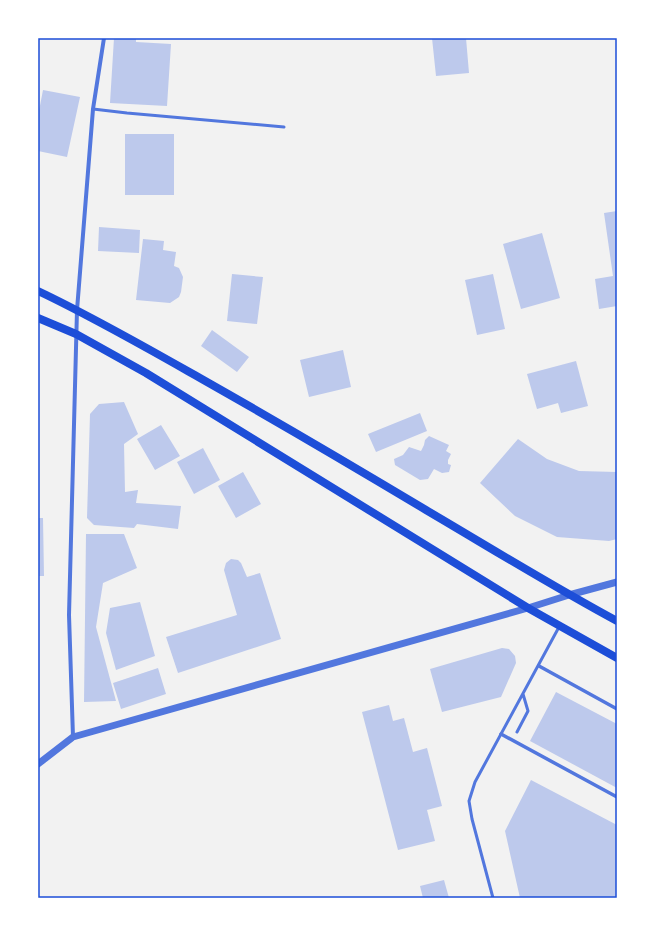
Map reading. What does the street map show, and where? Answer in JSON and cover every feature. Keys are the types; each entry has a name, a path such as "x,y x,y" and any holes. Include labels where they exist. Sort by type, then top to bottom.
{"main road":[{"path":"38,291 129,337 299,434 569,595 617,621"},
{"path":"38,318 76,334 146,373 528,608 617,658"}],"street":[{"path":"73,737 69,615 77,310 93,109 104,38"},
{"path":"38,764 73,737 617,582"},
{"path":"539,666 617,709"},
{"path":"501,734 617,797"}],"lane":[{"path":"93,109 284,127"},
{"path":"493,898 472,819 469,801 475,782 560,626"},
{"path":"517,732 528,711 523,694"}],"building":[{"path":"114,38 136,38 136,42 171,44 167,106 110,103"},
{"path":"432,38 466,38 469,73 436,76"},
{"path":"43,90 80,97 67,157 38,151 38,116"},
{"path":"125,134 174,134 174,195 125,195"},
{"path":"617,211 617,306 599,309 595,279 613,276 604,213"},
{"path":"99,227 140,230 139,253 98,251"},
{"path":"542,233 560,298 521,309 503,244"},
{"path":"143,239 164,241 163,250 176,252 174,266 179,268 183,277 179,297 170,303 136,300"},
{"path":"232,274 263,277 257,324 227,321"},
{"path":"493,274 505,329 477,335 465,280"},
{"path":"212,330 249,357 237,372 201,346"},
{"path":"343,350 351,387 309,397 300,360"},
{"path":"576,361 588,406 561,413 558,403 537,409 527,374"},
{"path":"124,402 138,434 124,444 125,492 138,490 136,503 181,506 178,529 137,524 134,528 94,525 87,518 90,414 99,404"},
{"path":"420,413 427,431 376,452 368,434"},
{"path":"161,425 180,456 155,470 137,439"},
{"path":"429,436 449,445 446,451 451,454 448,464 451,465 449,472 442,473 434,469 428,479 420,480 395,465 394,459 403,455 409,447 421,451 425,440"},
{"path":"518,439 547,459 579,471 617,472 617,539 609,541 557,537 515,516 480,483"},
{"path":"203,448 220,480 194,494 177,462"},
{"path":"243,472 261,504 236,518 218,486"},
{"path":"38,518 43,518 44,576 38,576"},
{"path":"86,534 124,534 137,568 103,583 96,627 116,701 84,702"},
{"path":"231,559 238,560 241,563 247,577 260,573 281,639 178,673 166,637 237,615 224,570 226,563"},
{"path":"140,602 155,656 116,670 106,633 110,608"},
{"path":"502,648 509,649 515,656 516,663 501,697 442,712 430,669"},
{"path":"158,668 166,694 121,709 113,683"},
{"path":"556,692 617,724 617,788 530,741"},
{"path":"389,705 393,721 404,718 413,752 427,748 442,806 427,810 435,841 398,850 362,712"},
{"path":"531,780 617,825 617,898 520,898 505,831"},
{"path":"444,880 449,898 423,898 420,886"}]}
